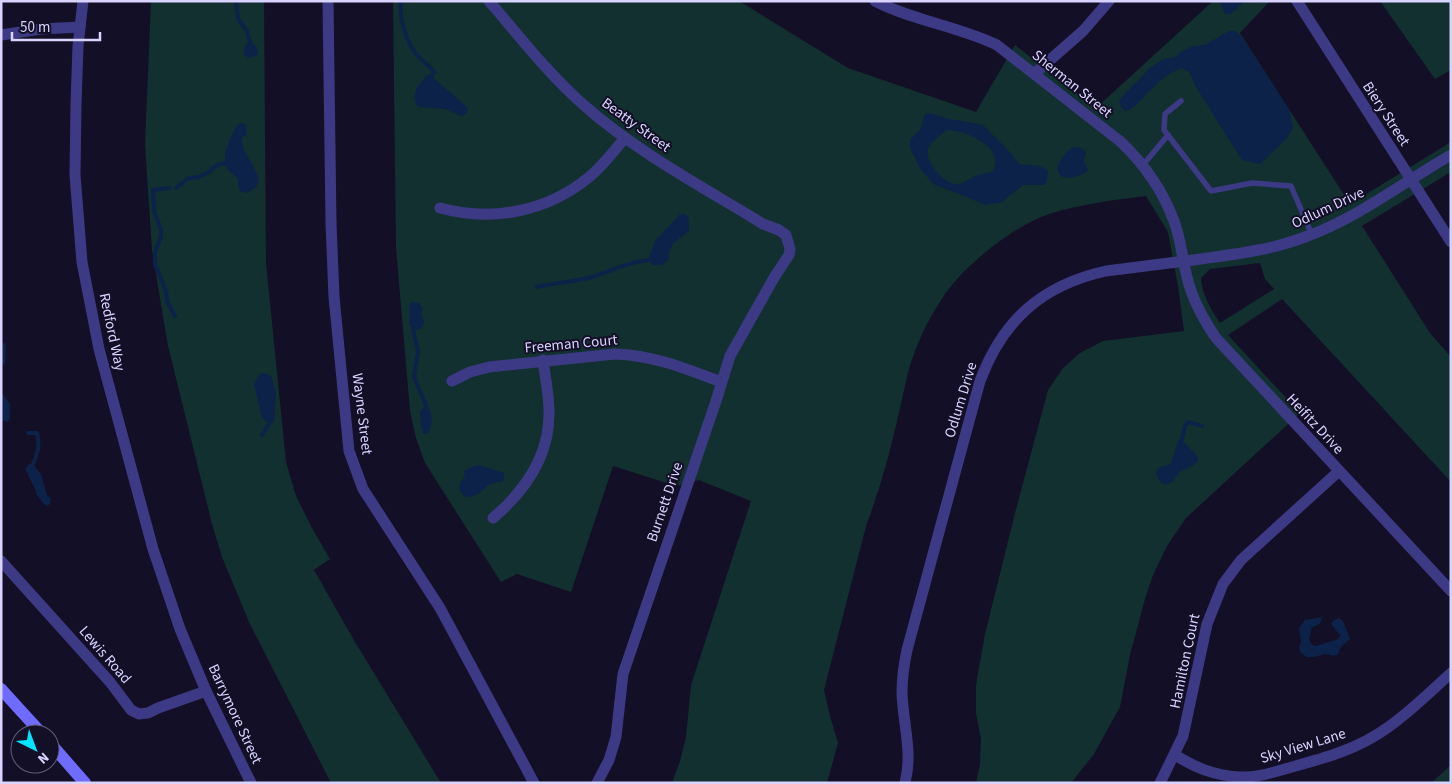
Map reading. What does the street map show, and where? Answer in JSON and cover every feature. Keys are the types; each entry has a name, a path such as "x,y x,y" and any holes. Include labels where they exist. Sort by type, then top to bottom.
{"main road":[{"path":"1,688 33,724"},
{"path":"60,754 85,783"}],"street":[{"name":"Redford Way","path":"83,1 76,104 75,175 82,262 99,349 153,549 180,630 192,658"},
{"name":"Wayne Street","path":"328,1 333,287 349,451 363,488 440,608 534,783"},
{"name":"Beatty Street","path":"489,1 564,86 625,138 763,224 779,230 786,235 789,242"},
{"name":"Sherman Street","path":"875,1 897,11 985,39 1009,53 1121,142 1142,165 1168,206 1179,236 1184,261"},
{"path":"1034,74 1083,31 1109,1"},
{"name":"Biery Street","path":"1297,1 1451,242"},
{"path":"1,35 41,29 80,27"},
{"path":"440,208 456,212 494,215 532,208 571,190 589,177 625,138"},
{"name":"Odlum Drive","path":"906,783 909,751 902,693 903,670 907,650 980,382 989,358 1001,338 1017,318 1037,300 1057,287 1076,279 1106,271 1245,253 1278,246 1312,235 1357,214 1451,156"},
{"name":"Burnett Drive","path":"597,783 609,760 616,737 620,686 624,668 730,356 789,255 789,242"},
{"name":"Heifitz Drive","path":"1184,261 1195,301 1216,338 1451,591"},
{"name":"Freeman Court","path":"452,381 470,372 489,367 601,354 630,354 657,359 721,382"},
{"path":"493,518 521,490 542,454 549,412 543,360"},
{"name":"Hamilton Court","path":"1160,783 1175,755 1186,727 1206,624 1223,584 1240,560 1339,471"},
{"name":"Lewis Road","path":"1,561 110,682 131,710 139,714 148,713 206,691"},
{"name":"Barrymore Street","path":"192,658 250,783"},
{"name":"Sky View Lane","path":"1175,755 1200,769 1217,774 1241,777 1265,774 1328,757 1386,729 1451,673"}],"lane":[{"path":"1181,101 1165,114 1164,130 1211,191 1252,183 1291,186 1312,235"},
{"path":"1142,165 1168,135"}],"green space":[{"path":"151,1 264,1 266,263 286,462 296,496 330,559 314,570 355,642 441,783 331,783 249,622 222,557 212,524 168,346 152,250 145,145"},
{"path":"393,1 739,1 848,68 976,112 1015,45 1096,108 1213,1 1270,1 1240,33 1350,204 1451,142 1451,172 1362,226 1430,333 1451,357 1451,482 1282,299 1228,335 1300,413 1186,518 1167,546 1153,575 1145,599 1130,655 1120,707 1094,754 1071,783 976,783 980,764 981,739 976,713 976,685 985,634 1048,390 1063,368 1080,353 1103,341 1184,331 1168,232 1146,196 1085,205 1049,214 1021,227 992,247 954,282 928,322 914,352 887,461 866,526 824,690 838,743 827,783 672,783 686,737 691,685 751,501 699,480 676,486 613,466 571,592 517,574 501,582 425,463 416,438 410,411 396,248","holes":["1260,263 1265,279 1274,289 1220,323 1210,308 1201,278 1210,269"]},
{"path":"1380,1 1451,1 1451,70 1435,79"},
{"path":"1451,765 1451,783 1431,783"}],"water":[{"path":"1219,1 1245,1 1231,14 1225,14"},
{"path":"1229,31 1235,31 1242,37 1289,109 1293,128 1285,140 1260,164 1242,160 1196,87 1189,72 1182,68 1172,72 1163,79 1132,108 1125,111 1121,107 1119,100 1151,67 1164,59 1175,57 1193,46 1205,45"},
{"path":"250,42 257,47 258,54 248,58 244,54 244,50 245,45"},
{"path":"429,74 465,105 468,109 466,114 461,116 445,109 418,107 415,93 419,85"},
{"path":"931,113 945,118 983,125 1019,164 1045,168 1048,171 1047,182 1044,185 1023,185 1002,202 984,205 935,185 920,168 910,148 910,140 920,130 925,114","holes":["947,130 973,137 990,148 995,164 992,172 977,175 958,184 950,182 940,175 929,159 929,146"]},
{"path":"241,123 246,124 247,134 242,138 242,143 259,182 255,188 247,193 241,192 238,186 238,179 229,171 225,160 229,141 237,125"},
{"path":"1073,147 1081,148 1085,151 1084,162 1088,170 1080,176 1061,176 1057,169 1058,166 1065,154"},
{"path":"680,214 686,214 689,219 689,230 672,245 669,259 662,265 652,265 649,260 656,240"},
{"path":"411,302 419,303 423,309 421,313 424,321 423,326 419,330 413,329 409,324"},
{"path":"264,373 271,376 276,393 274,422 269,424 262,418 254,384 260,374"},
{"path":"1,392 10,404 10,419 8,422 1,420"},
{"path":"426,405 430,411 432,423 427,434 424,434 421,426 420,411"},
{"path":"1182,440 1198,457 1198,461 1180,472 1169,484 1163,484 1159,480 1156,471 1160,467 1171,464 1178,441"},
{"path":"29,464 33,464 41,474 47,495 51,499 50,504 47,506 36,494 25,469"},
{"path":"480,465 504,473 504,479 502,482 492,484 476,495 465,497 460,491 459,485 465,476 464,471 473,466"},
{"path":"1322,617 1319,624 1312,627 1309,639 1312,645 1316,646 1338,639 1340,635 1331,624 1339,618 1343,621 1350,639 1341,647 1338,654 1334,656 1325,654 1307,657 1301,653 1299,648 1301,641 1299,628 1305,620"}],"waterway":[{"path":"236,1 238,19 247,31 250,42"},
{"path":"401,1 402,22 407,37 413,50 434,72 432,76"},
{"path":"176,188 189,178 199,177 217,165 227,163"},
{"path":"169,188 153,190 154,211 161,230 161,237 155,252 155,264 166,291 167,301 175,316"},
{"path":"537,287 588,278 625,265 649,260"},
{"path":"413,329 418,352 414,377 426,405"},
{"path":"3,363 4,345"},
{"path":"1182,440 1185,426 1188,422 1202,426"},
{"path":"262,435 269,424"},
{"path":"28,433 37,433 38,437 38,448 33,464"}]}
